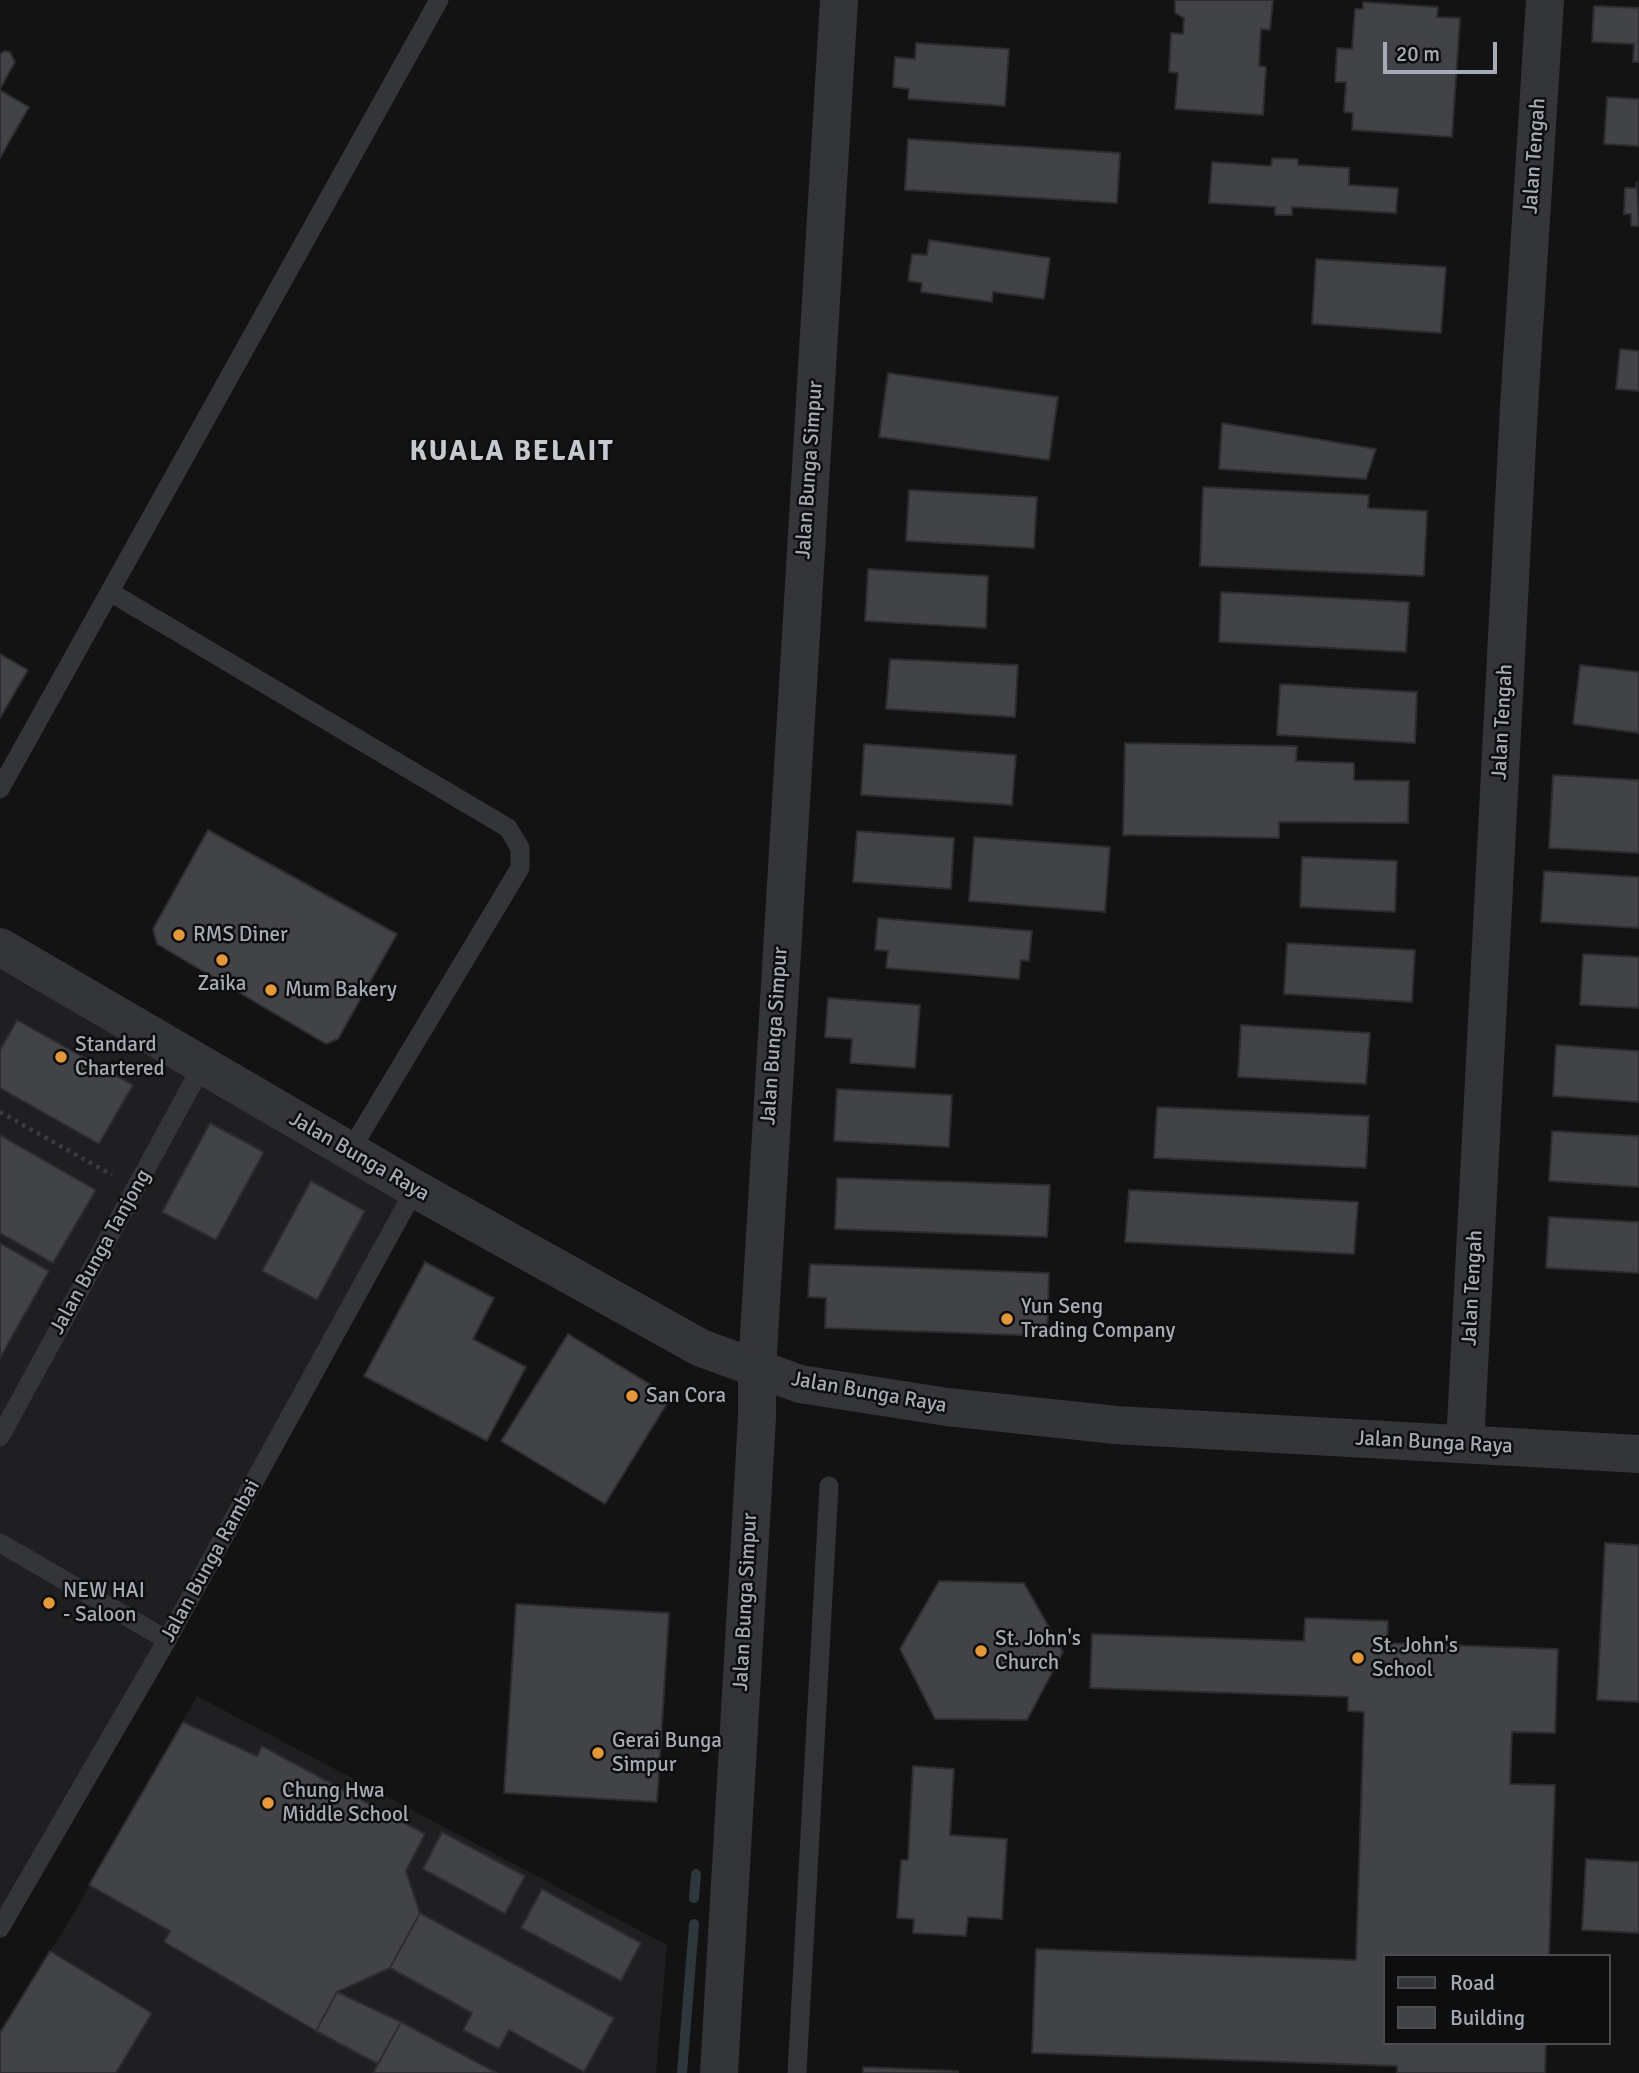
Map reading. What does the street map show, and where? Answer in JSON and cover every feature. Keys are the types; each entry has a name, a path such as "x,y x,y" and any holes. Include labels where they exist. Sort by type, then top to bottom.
{"street":[{"name":"Jalan Bunga Simpur","path":"719,2073 757,1418 757,1369 839,0"},
{"name":"Jalan Tengah","path":"1465,1444 1518,434 1545,0"},
{"name":"Jalan Bunga Raya","path":"2,953 415,1189 701,1348 800,1384 852,1393 1116,1425 1639,1454"}],"lane":[{"path":"0,789 439,0"},
{"path":"110,592 508,828 520,848 520,868 350,1151"},
{"name":"Jalan Bunga Tanjong","path":"0,1437 202,1066"},
{"name":"Jalan Bunga Rambai","path":"3,1917 167,1640 415,1189"},
{"path":"797,2073 829,1486"},
{"path":"0,1543 167,1640"}],"path":[{"path":"0,1112 136,1189"}],"shaded area":[{"path":"0,943 415,1189 0,1924"},
{"name":"Chung Hwa Middle School","path":"197,1696 667,1945 656,2073 0,2073 0,2033 71,1918"}],"building":[{"path":"1175,0 1273,0 1270,30 1261,29 1259,66 1266,67 1263,115 1175,109 1178,73 1169,72 1171,33 1183,34 1184,18 1175,13"},
{"path":"1363,2 1438,7 1437,17 1460,18 1452,137 1352,130 1353,113 1344,112 1346,82 1335,82 1337,48 1352,49 1355,9 1363,9"},
{"path":"1594,6 1639,8 1639,62 1633,62 1634,44 1592,42"},
{"path":"916,43 1009,49 1005,106 908,99 909,89 893,87 895,57 915,59"},
{"path":"4,51 10,52 15,62 0,89 0,54"},
{"path":"0,90 29,107 0,158"},
{"path":"1607,97 1639,99 1639,146 1604,144"},
{"path":"908,139 1120,153 1117,203 905,190"},
{"path":"1272,158 1298,159 1298,165 1349,168 1349,185 1398,188 1396,213 1292,207 1292,215 1275,215 1275,207 1209,203 1212,162 1271,166"},
{"path":"1637,182 1639,226 1631,226 1631,214 1624,214 1625,188 1636,188"},
{"path":"929,240 1050,258 1044,299 993,292 992,302 921,292 922,283 908,281 912,254 927,255"},
{"path":"1316,259 1446,267 1441,333 1312,324"},
{"path":"1620,349 1639,351 1639,391 1616,389"},
{"path":"888,373 1058,397 1049,460 879,437"},
{"path":"1222,423 1376,449 1366,479 1219,469"},
{"path":"1203,487 1369,495 1368,508 1427,511 1424,576 1200,566"},
{"path":"909,490 1037,497 1034,548 906,541"},
{"path":"868,569 988,576 986,628 865,621"},
{"path":"1221,592 1409,602 1406,652 1219,642"},
{"path":"0,654 28,670 0,718"},
{"path":"890,659 1018,665 1015,717 886,709"},
{"path":"1580,665 1639,672 1639,733 1573,724"},
{"path":"1280,684 1417,692 1415,743 1277,735"},
{"path":"1125,743 1297,746 1296,761 1354,763 1354,780 1409,781 1408,823 1279,822 1279,838 1123,835"},
{"path":"864,744 1016,755 1012,805 861,795"},
{"path":"1553,775 1639,780 1639,853 1549,848"},
{"path":"208,830 397,934 338,1039 326,1044 157,944 153,929"},
{"path":"857,831 954,838 951,889 853,882"},
{"path":"974,837 1110,847 1105,912 969,901"},
{"path":"1302,857 1397,861 1395,912 1300,907"},
{"path":"1544,871 1639,877 1639,928 1541,922"},
{"path":"878,918 1032,931 1029,961 1021,960 1019,979 886,968 888,951 875,950"},
{"path":"1287,943 1415,950 1412,1002 1284,994"},
{"path":"1583,954 1639,957 1639,1008 1580,1005"},
{"path":"828,998 920,1005 915,1068 850,1063 852,1039 825,1037"},
{"path":"17,1020 133,1085 99,1144 0,1088 0,1050"},
{"path":"1241,1025 1370,1033 1366,1084 1238,1077"},
{"path":"1556,1045 1639,1051 1639,1102 1553,1096"},
{"path":"837,1089 952,1095 949,1147 834,1141"},
{"path":"1157,1107 1369,1116 1366,1168 1154,1158"},
{"path":"210,1123 264,1152 216,1240 162,1212"},
{"path":"1552,1131 1639,1136 1639,1187 1549,1181"},
{"path":"0,1135 96,1190 53,1263 0,1233"},
{"path":"837,1178 1050,1185 1047,1237 835,1229"},
{"path":"311,1181 365,1211 317,1300 262,1271"},
{"path":"1129,1190 1358,1202 1354,1254 1125,1242"},
{"path":"1549,1217 1639,1222 1639,1273 1546,1268"},
{"path":"0,1243 49,1271 0,1358"},
{"path":"425,1262 494,1298 473,1339 526,1367 487,1441 364,1376"},
{"path":"810,1264 1049,1273 1047,1336 825,1328 826,1298 808,1297"},
{"path":"568,1334 671,1397 605,1504 501,1441"},
{"path":"1605,1543 1639,1545 1639,1702 1597,1700"},
{"name":"St. John's Church","path":"939,1581 1024,1583 1063,1652 1027,1720 935,1719 900,1649"},
{"path":"516,1604 669,1613 657,1802 504,1793"},
{"name":"St. John's School","path":"1305,1618 1388,1621 1387,1643 1558,1649 1555,1733 1512,1732 1510,1784 1555,1785 1549,1954 1384,1954 1384,2045 1546,2045 1545,2073 1397,2073 1397,2066 1032,2053 1036,1949 1356,1960 1364,1712 1348,1711 1348,1697 1090,1688 1092,1634 1304,1641"},
{"path":"183,1722 257,1756 262,1746 425,1834 406,1871 420,1913 390,1968 337,1992 316,2031 164,1942 170,1931 89,1885"},
{"path":"913,1766 954,1769 950,1835 1007,1839 1002,1919 968,1917 966,1936 913,1933 914,1919 897,1918 901,1860 908,1860"},
{"path":"442,1832 525,1876 505,1914 423,1869"},
{"path":"1586,1859 1639,1862 1639,1933 1582,1930"},
{"path":"542,1889 641,1943 621,1981 521,1928"},
{"path":"420,1913 614,2018 584,2072 509,2030 499,2049 463,2030 472,2013 390,1968"},
{"path":"50,1951 152,2013 116,2073 0,2073 0,2033"},
{"path":"337,1992 401,2022 378,2064 316,2031"},
{"path":"401,2022 497,2073 373,2073"},
{"path":"863,2067 958,2071 958,2073 863,2073"}],"waterway":[{"path":"694,1898 696,1874"},
{"path":"682,2073 694,1924"}],"place":[{"name":"RMS Diner","path":"179,935"},
{"name":"Zaika","path":"222,960"},
{"name":"Mum Bakery","path":"271,990"},
{"name":"Standard Chartered","path":"61,1057"},
{"name":"Yun Seng Trading Company","path":"1007,1319"},
{"name":"San Cora","path":"632,1396"},
{"name":"NEW HAI - Saloon","path":"49,1603"},
{"name":"St. John's Church","path":"981,1651"},
{"name":"St. John's School","path":"1358,1658"},
{"name":"Gerai Bunga Simpur","path":"598,1753"},
{"name":"Chung Hwa Middle School","path":"268,1803"}],"district":[{"name":"KUALA BELAIT","path":"512,453"}]}
